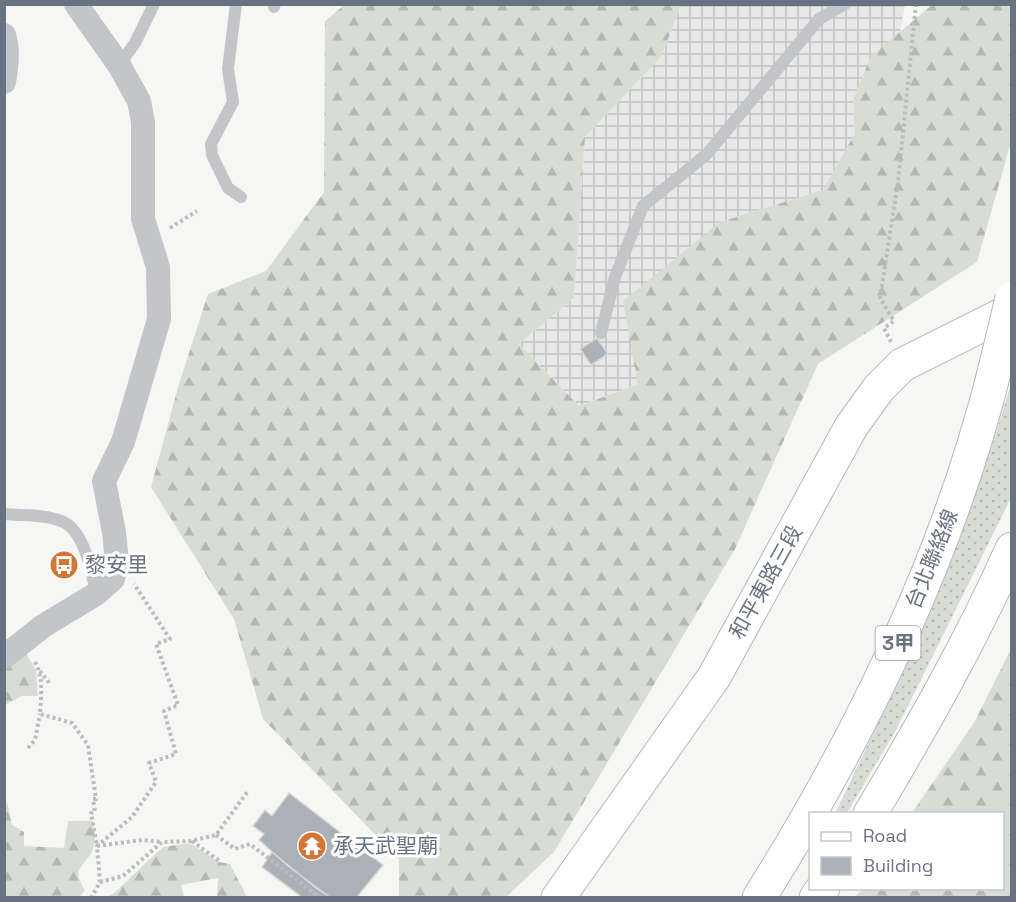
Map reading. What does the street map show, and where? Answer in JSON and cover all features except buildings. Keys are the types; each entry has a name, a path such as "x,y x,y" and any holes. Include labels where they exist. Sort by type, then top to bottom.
{"main road":[{"name":"台北聯絡線","path":"810,812 847,749 890,662 927,576 960,488 995,369 1011,298"},
{"name":"和平東路三段","path":"558,897 714,677 851,427 879,388 902,365 1011,310"},
{"path":"871,812 942,693 987,606 1011,549"},
{"name":"台北聯絡線","path":"759,897 809,813"}],"street":[{"path":"4,657 43,626 104,586 116,552 104,481 123,442 159,319 158,267 143,219 143,122 139,101 119,65 76,4"},
{"path":"4,35 9,49 5,62 4,82"}],"lane":[{"path":"119,65 135,43 154,4"},
{"path":"236,4 228,69 233,102 211,144 212,154 228,188 241,197"},
{"path":"601,333 615,277 643,206 707,154 819,19 845,4"},
{"path":"4,514 60,520 71,526 104,586"}],"path":[{"path":"891,342 884,328 894,321 880,298 898,182 916,4"},
{"path":"97,846 132,817 156,782 149,763 176,754 164,711 178,705 156,644 170,639 136,585 104,586"},
{"path":"24,643 50,684"},
{"path":"28,748 35,740 40,714 42,688 40,670"},
{"path":"40,714 72,723 88,745 96,799 93,799 95,812 91,813 100,882 91,897"},
{"path":"97,846 142,840 191,841 216,835 248,791"},
{"path":"216,835 235,849 250,844 320,897"},
{"path":"191,841 221,862"},
{"path":"100,882 123,876 162,842"}],"shaded area":[{"path":"681,5 905,5 900,32 871,57 853,100 855,133 823,191 720,222 638,384 579,406 519,344 574,298 585,137 661,57"}],"green space":[{"path":"344,5 681,5 661,57 585,137 574,298 519,344 579,406 638,384 623,301 720,222 823,190 855,133 853,100 871,56 932,5 1011,5 1011,142 977,262 818,364 735,549 554,852 506,897 399,897 399,859 263,719 234,619 151,487 178,387 208,294 266,271 324,192 325,21"},
{"path":"1011,383 1011,498 896,730 848,812 836,812 909,655 955,548 994,439"},
{"path":"1011,649 1011,897 855,897 861,890 1004,890 1004,812 913,812 975,721"},
{"path":"25,652 36,670 38,696 22,696 5,705 4,667"},
{"path":"4,803 7,803 12,825 24,832 24,846 64,848 68,821 92,821 95,834 92,851 78,875 85,890 80,897 5,897"},
{"path":"190,843 219,862 230,864 247,897 217,897 218,878 181,885 184,897 106,897 113,894 163,847"}],"place":[{"name":"黎安里","path":"64,565"},
{"name":"承天武聖廟","path":"312,846"}]}
